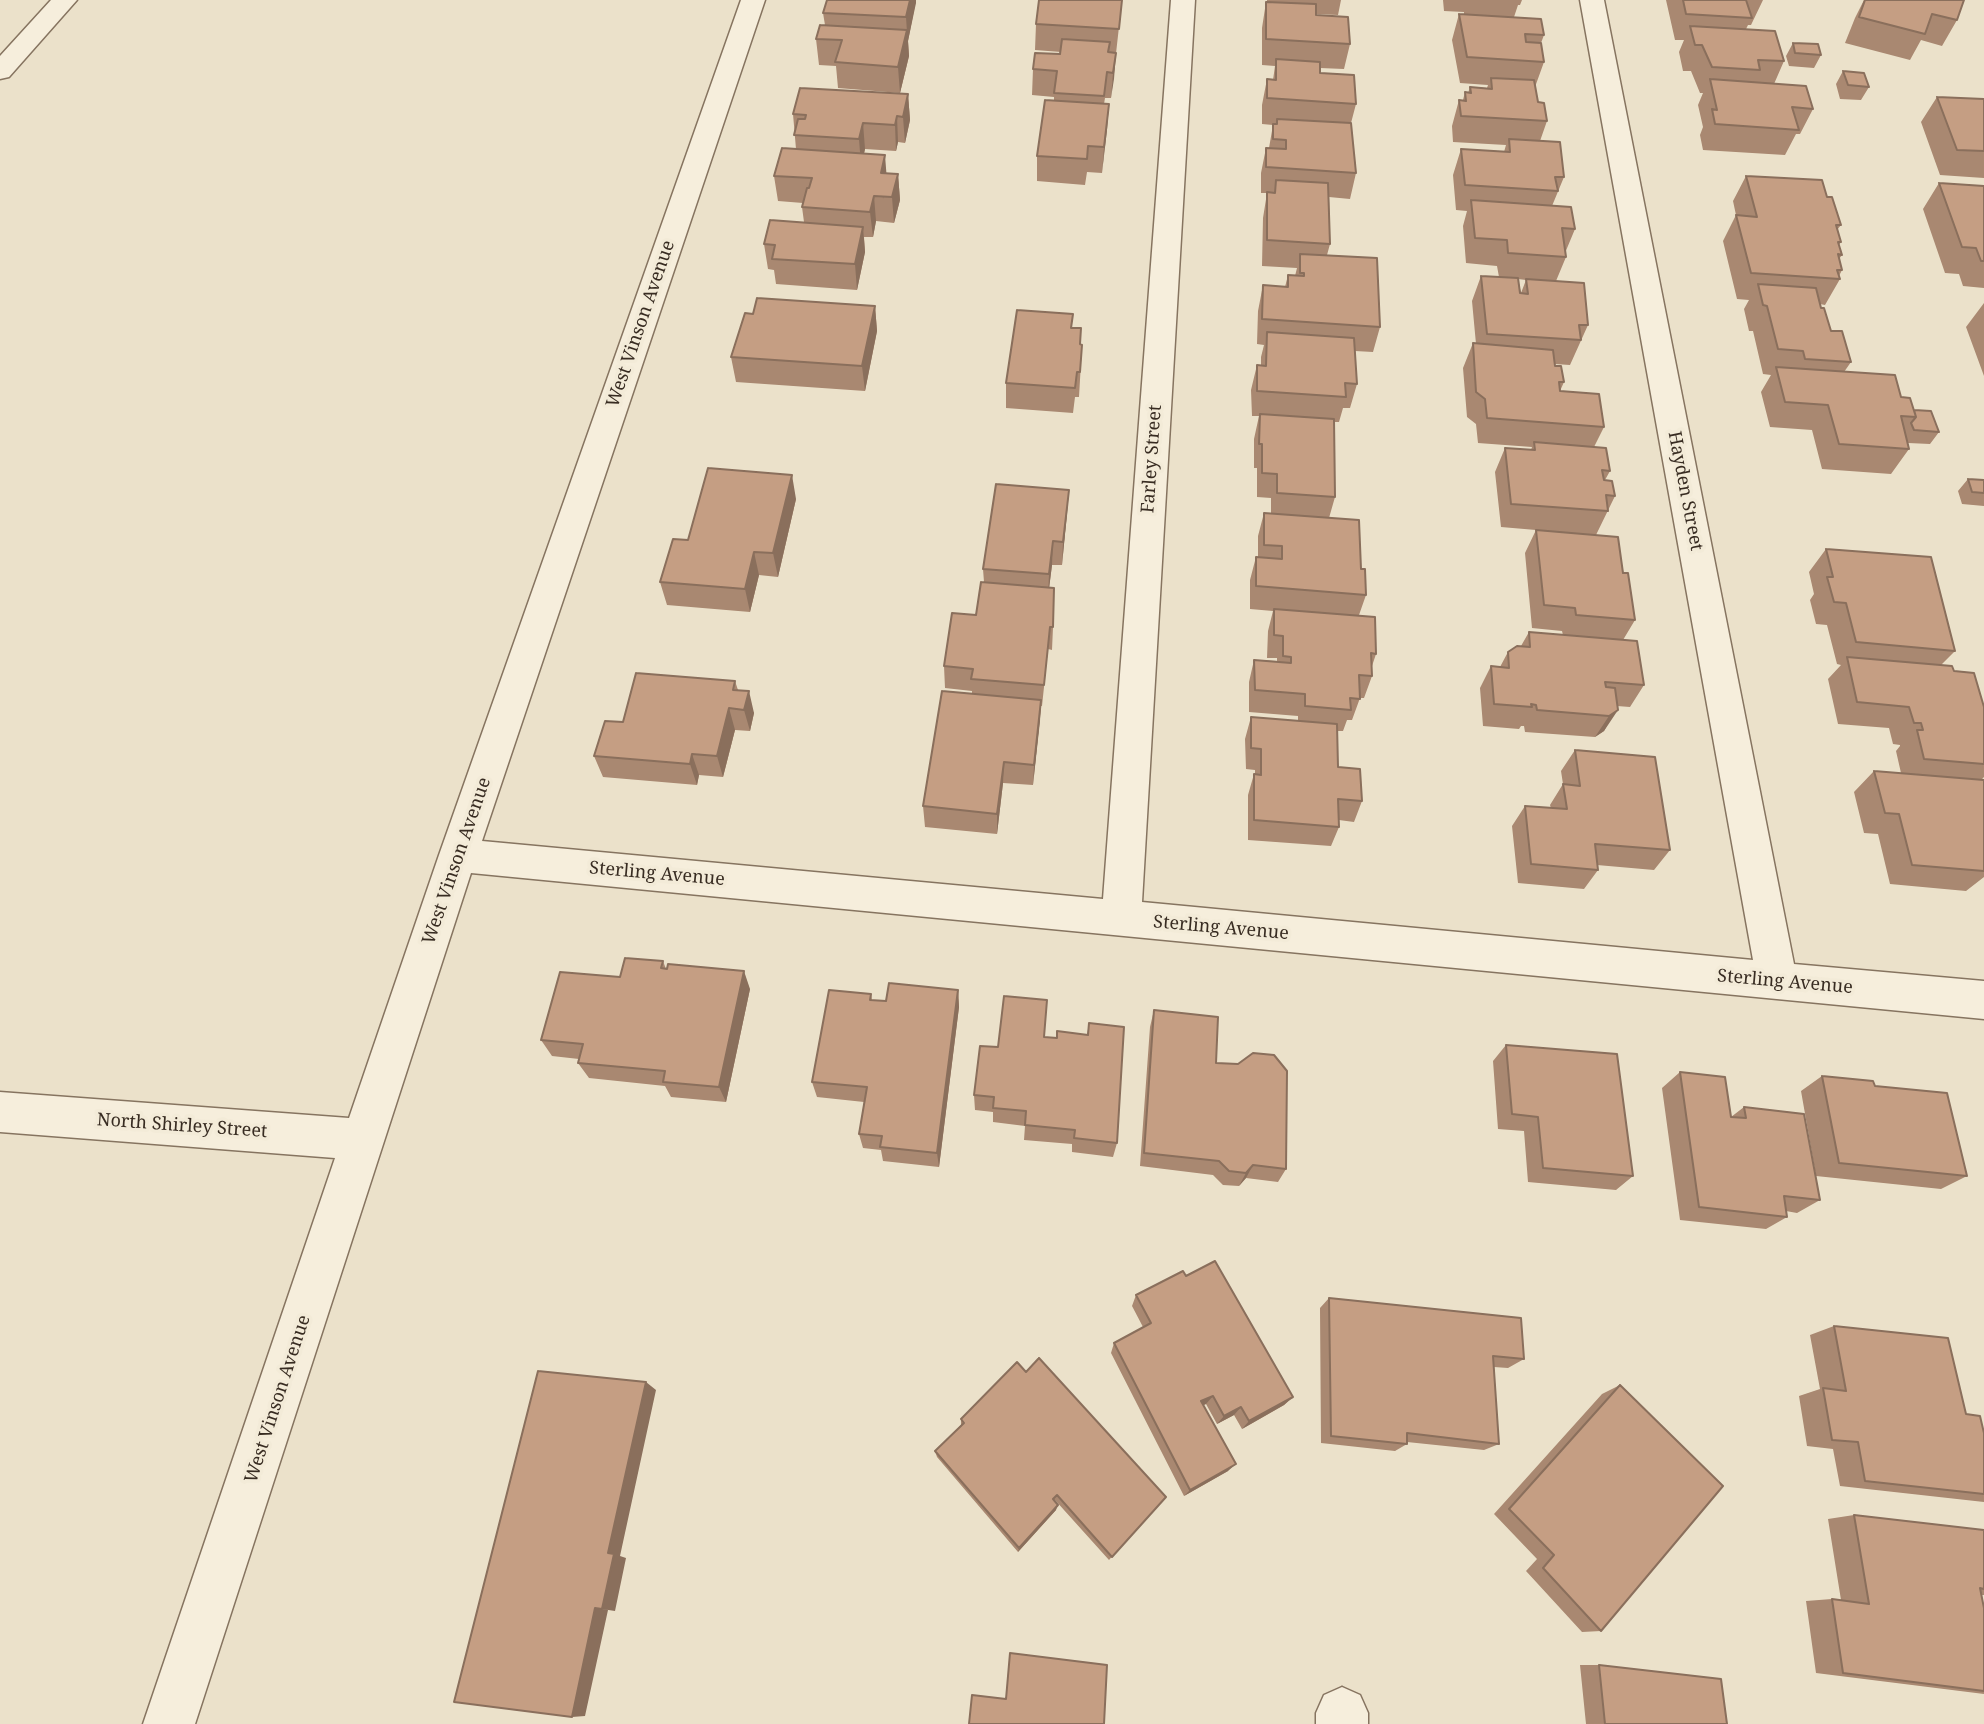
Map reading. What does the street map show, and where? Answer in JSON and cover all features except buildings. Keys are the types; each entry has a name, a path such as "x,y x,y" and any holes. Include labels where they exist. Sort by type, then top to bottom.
{"street":[{"path":"0,71 65,0"},
{"name":"West Vinson Avenue","path":"169,1724 458,855 753,0"},
{"name":"Farley Street","path":"1121,918 1183,0"},
{"name":"Hayden Street","path":"1592,0 1777,981"},
{"name":"Sterling Avenue","path":"458,855 1984,1000"},
{"name":"North Shirley Street","path":"0,1112 364,1140"}]}
